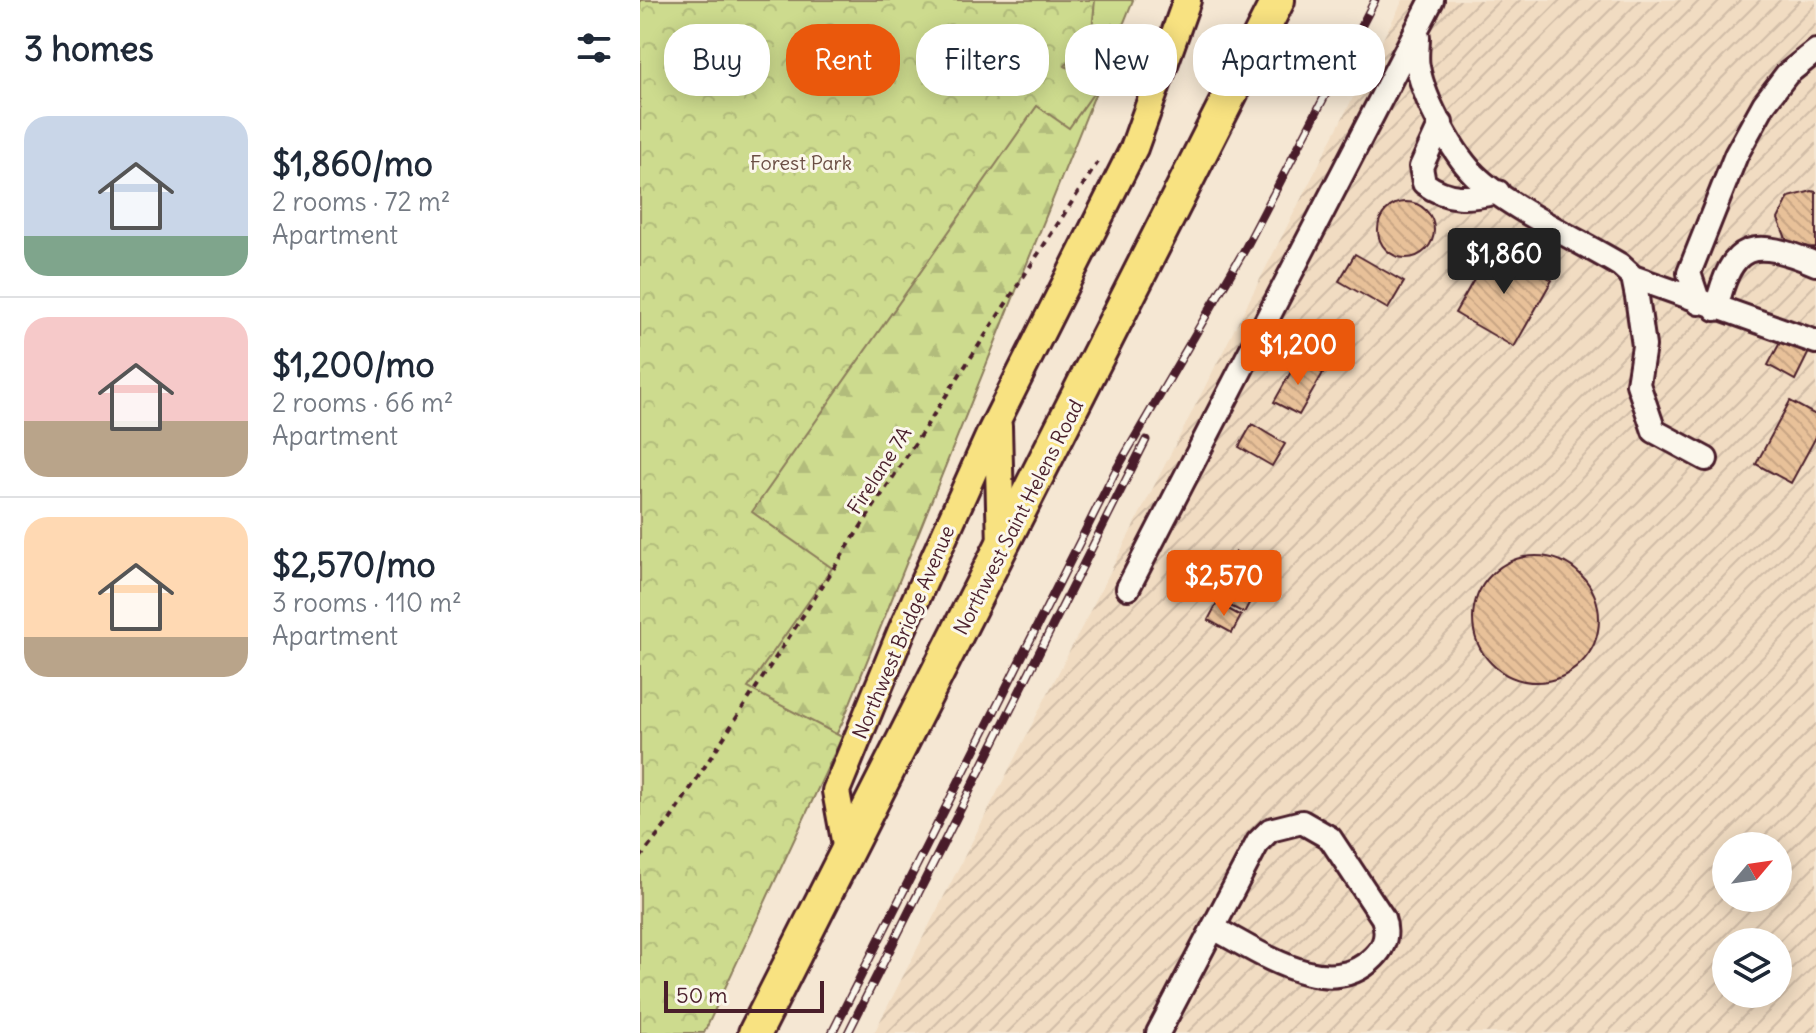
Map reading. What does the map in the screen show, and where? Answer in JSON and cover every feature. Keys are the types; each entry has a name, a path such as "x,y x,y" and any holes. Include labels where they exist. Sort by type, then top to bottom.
{"highway":[{"name":"Northwest Saint Helens Road","path":"755,1033 1278,0"}],"main road":[{"name":"Northwest Bridge Avenue","path":"847,851 836,791 902,630 998,418 1134,148 1187,0"},
{"name":"Northwest Bridge Avenue","path":"998,418 1001,552"}],"lane":[{"path":"1128,588 1432,0"},
{"path":"1418,31 1418,67 1441,123 1466,166 1498,192 1620,265 1633,277 1707,306 1816,342"},
{"path":"1707,306 1689,273 1736,155 1764,104 1787,74 1816,51"},
{"path":"1441,123 1421,167 1424,183 1440,195 1458,198 1498,192"},
{"path":"1707,306 1737,255 1756,248 1791,254 1816,264"},
{"path":"1633,277 1644,346 1638,384 1654,431 1706,459"},
{"path":"1158,1033 1258,842 1270,830 1302,822 1330,838 1343,853 1387,930 1380,949 1363,966 1349,972 1315,977 1213,928"}],"path":[{"name":"Firelane 7A","path":"640,858 670,820 1106,151"}],"shaded area":[{"path":"1403,0 1816,0 1816,1033 874,1033 1354,96 1385,96 1385,35"}],"green space":[{"name":"Forest Park","path":"640,0 1133,0 1123,24 1065,24 1065,96 1094,96 842,723 690,1033 640,1033"},
{"name":"Forest Park","path":"640,0 1095,0 1093,24 1065,24 1065,96 1091,96 1069,128 1037,106 752,512 832,568 748,688 842,737 704,1033 640,1033"}],"building":[{"path":"1816,192 1816,247 1803,248 1787,241 1778,219 1789,197"},
{"path":"1406,202 1426,210 1434,230 1426,250 1406,258 1386,250 1378,230 1386,210"},
{"path":"1493,246 1552,280 1514,347 1455,313"},
{"path":"1355,254 1404,282 1388,309 1339,281"},
{"path":"1783,337 1809,352 1795,380 1768,365"},
{"path":"1298,359 1323,373 1299,415 1274,402"},
{"path":"1790,401 1816,415 1816,437 1791,483 1756,464"},
{"path":"1252,424 1285,444 1272,466 1239,447"},
{"path":"1236,552 1267,569 1244,613 1212,597"},
{"path":"1536,556 1560,561 1580,575 1594,595 1599,619 1594,643 1580,663 1560,677 1536,682 1512,677 1492,663 1478,643 1473,619 1478,595 1492,575 1512,561"},
{"path":"1217,603 1241,616 1232,633 1208,620"}],"railway":[{"path":"832,1033 1115,472 1245,249 1375,0"},
{"path":"848,1033 1146,440"}]}
